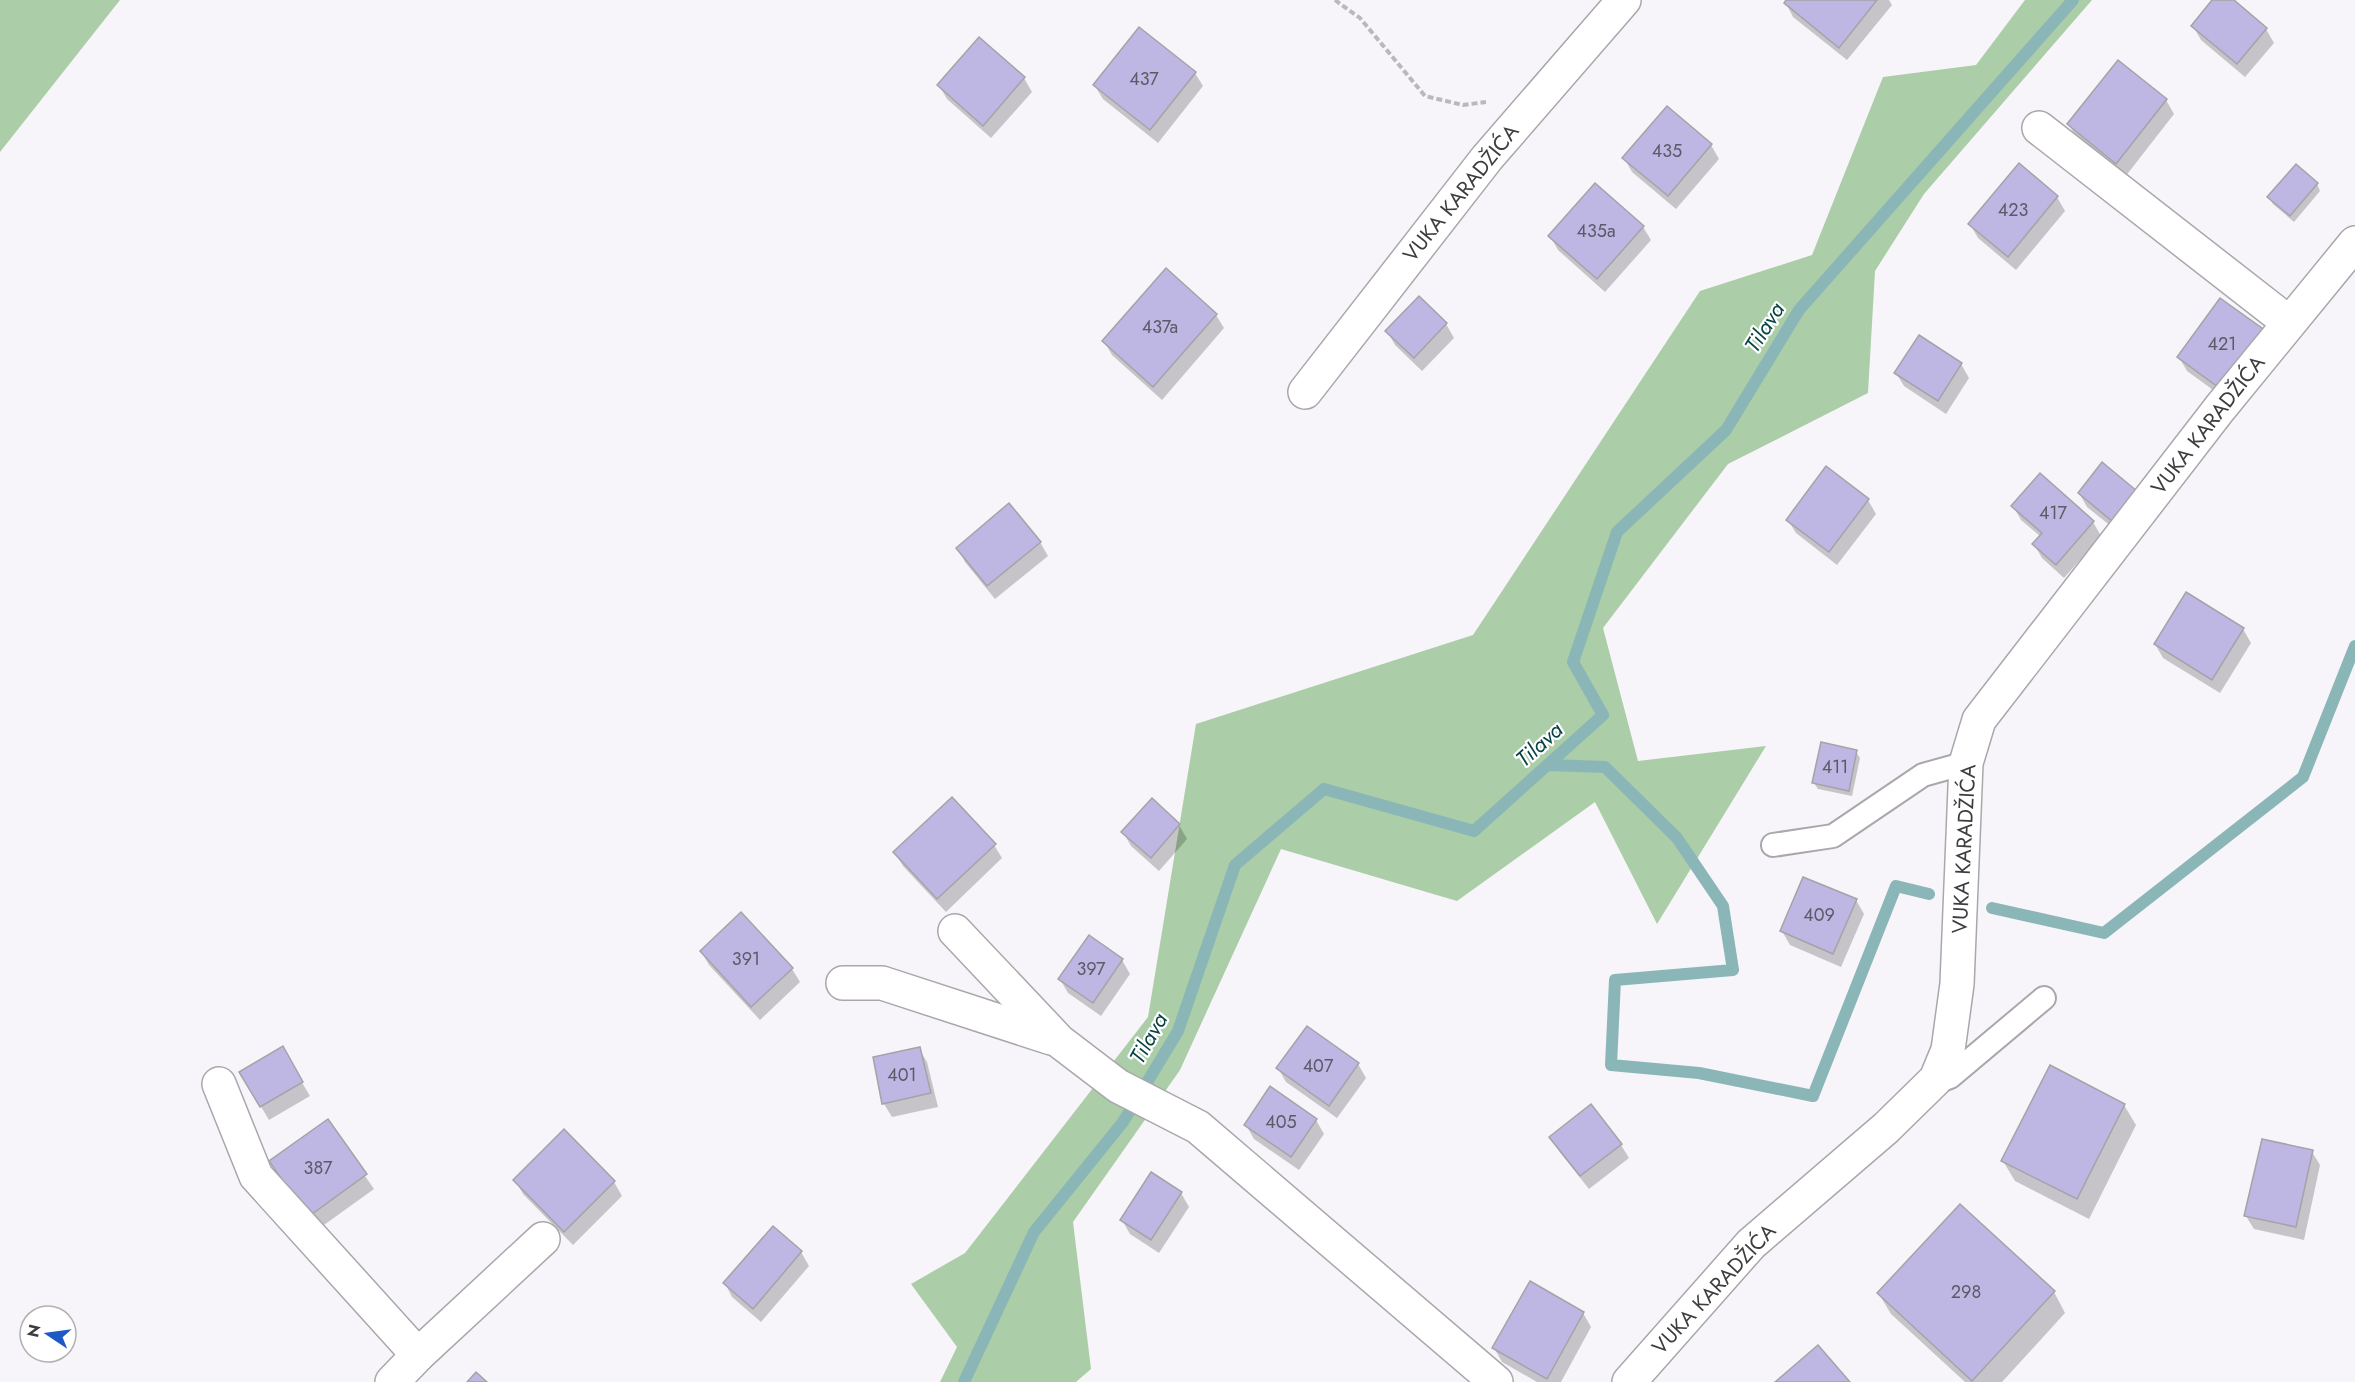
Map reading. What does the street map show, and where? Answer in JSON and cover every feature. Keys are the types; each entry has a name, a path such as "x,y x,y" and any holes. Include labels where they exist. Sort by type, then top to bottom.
{"street":[{"name":"VUKA KARADŽIĆA","path":"1305,393 1487,158 1624,0"},
{"path":"2039,128 2288,322"},
{"name":"VUKA KARADŽIĆA","path":"1629,1382 1750,1244 1886,1128 1936,1079 1948,1050 1957,984 1966,763 1979,720 2288,322 2355,243"},
{"path":"955,931 1059,1041 1118,1086 1198,1127 1496,1382"},
{"path":"843,983 882,983 1059,1041"},
{"path":"219,1084 256,1176 418,1355"},
{"path":"392,1382 543,1239"}],"lane":[{"path":"1773,845 1833,836 1923,775 1966,763"},
{"path":"1936,1079 1942,1080 1950,1077 2044,998"}],"path":[{"path":"1335,0 1360,18 1425,96 1464,105 1492,101"}],"green space":[{"path":"0,0 120,0 0,152"},
{"path":"2025,0 2092,0 1924,194 1875,271 1868,393 1728,464 1603,628 1638,761 1766,746 1657,924 1595,802 1457,901 1281,849 1180,1070 1073,1222 1091,1369 1076,1382 940,1382 957,1347 911,1284 965,1253 1148,1017 1196,724 1473,635 1700,291 1812,255 1883,77 1976,65"}],"building":[{"path":"1786,0 1877,0 1839,48 1784,3"},
{"path":"2212,0 2234,0 2267,28 2237,64 2191,26"},
{"path":"1139,27 1196,72 1150,130 1093,85"},
{"path":"979,37 1025,77 983,126 937,85"},
{"path":"2118,60 2167,99 2116,164 2067,124"},
{"path":"1667,106 1712,144 1668,196 1622,158"},
{"path":"2019,163 2058,196 2008,257 1968,224"},
{"path":"2296,164 2318,183 2290,216 2267,197"},
{"path":"1595,183 1644,226 1597,279 1548,236"},
{"path":"1166,268 1217,314 1153,387 1102,341"},
{"path":"1419,296 1447,323 1414,358 1385,331"},
{"path":"2220,298 2266,331 2222,390 2177,357"},
{"path":"1919,335 1962,363 1938,401 1894,373"},
{"path":"2102,462 2143,496 2119,527 2078,493"},
{"path":"1826,466 1869,499 1829,552 1786,520"},
{"path":"2040,473 2094,521 2056,565 2032,544 2042,533 2011,506"},
{"path":"1009,503 1041,542 987,586 956,548"},
{"path":"2186,592 2244,628 2212,680 2154,644"},
{"path":"1821,742 1857,750 1849,791 1812,783"},
{"path":"952,797 996,844 937,899 893,852"},
{"path":"1152,798 1180,824 1151,858 1121,832"},
{"path":"1803,877 1857,899 1833,954 1780,931"},
{"path":"741,912 793,968 751,1007 700,951"},
{"path":"1089,935 1123,959 1093,1003 1058,979"},
{"path":"1307,1026 1359,1063 1329,1106 1276,1068"},
{"path":"283,1046 303,1082 260,1107 239,1072"},
{"path":"920,1047 931,1093 882,1104 873,1057"},
{"path":"2050,1065 2125,1104 2077,1199 2001,1161"},
{"path":"1270,1086 1317,1119 1291,1157 1244,1125"},
{"path":"1591,1104 1622,1144 1580,1176 1549,1137"},
{"path":"328,1119 367,1174 308,1217 269,1161"},
{"path":"564,1129 615,1181 564,1232 513,1180"},
{"path":"2262,1139 2313,1150 2296,1227 2244,1216"},
{"path":"1151,1172 1182,1192 1151,1240 1120,1220"},
{"path":"1960,1204 2055,1291 1972,1381 1877,1293"},
{"path":"773,1226 802,1251 753,1309 723,1283"},
{"path":"1530,1281 1584,1312 1547,1379 1492,1348"},
{"path":"1818,1345 1850,1382 1775,1382"},
{"path":"476,1372 487,1382 467,1382"}],"waterway":[{"name":"Tilava","path":"964,1382 1034,1232 1123,1122 1178,1031 1235,865 1324,789 1474,831 1603,715 1573,662 1617,532 1726,430 1799,310 2073,0"},
{"path":"1992,908 2104,933 2303,777 2355,646"},
{"path":"1548,765 1605,767 1677,838 1723,906 1733,970 1615,980 1611,1065 1699,1073 1813,1096 1896,886 1929,894"}]}
